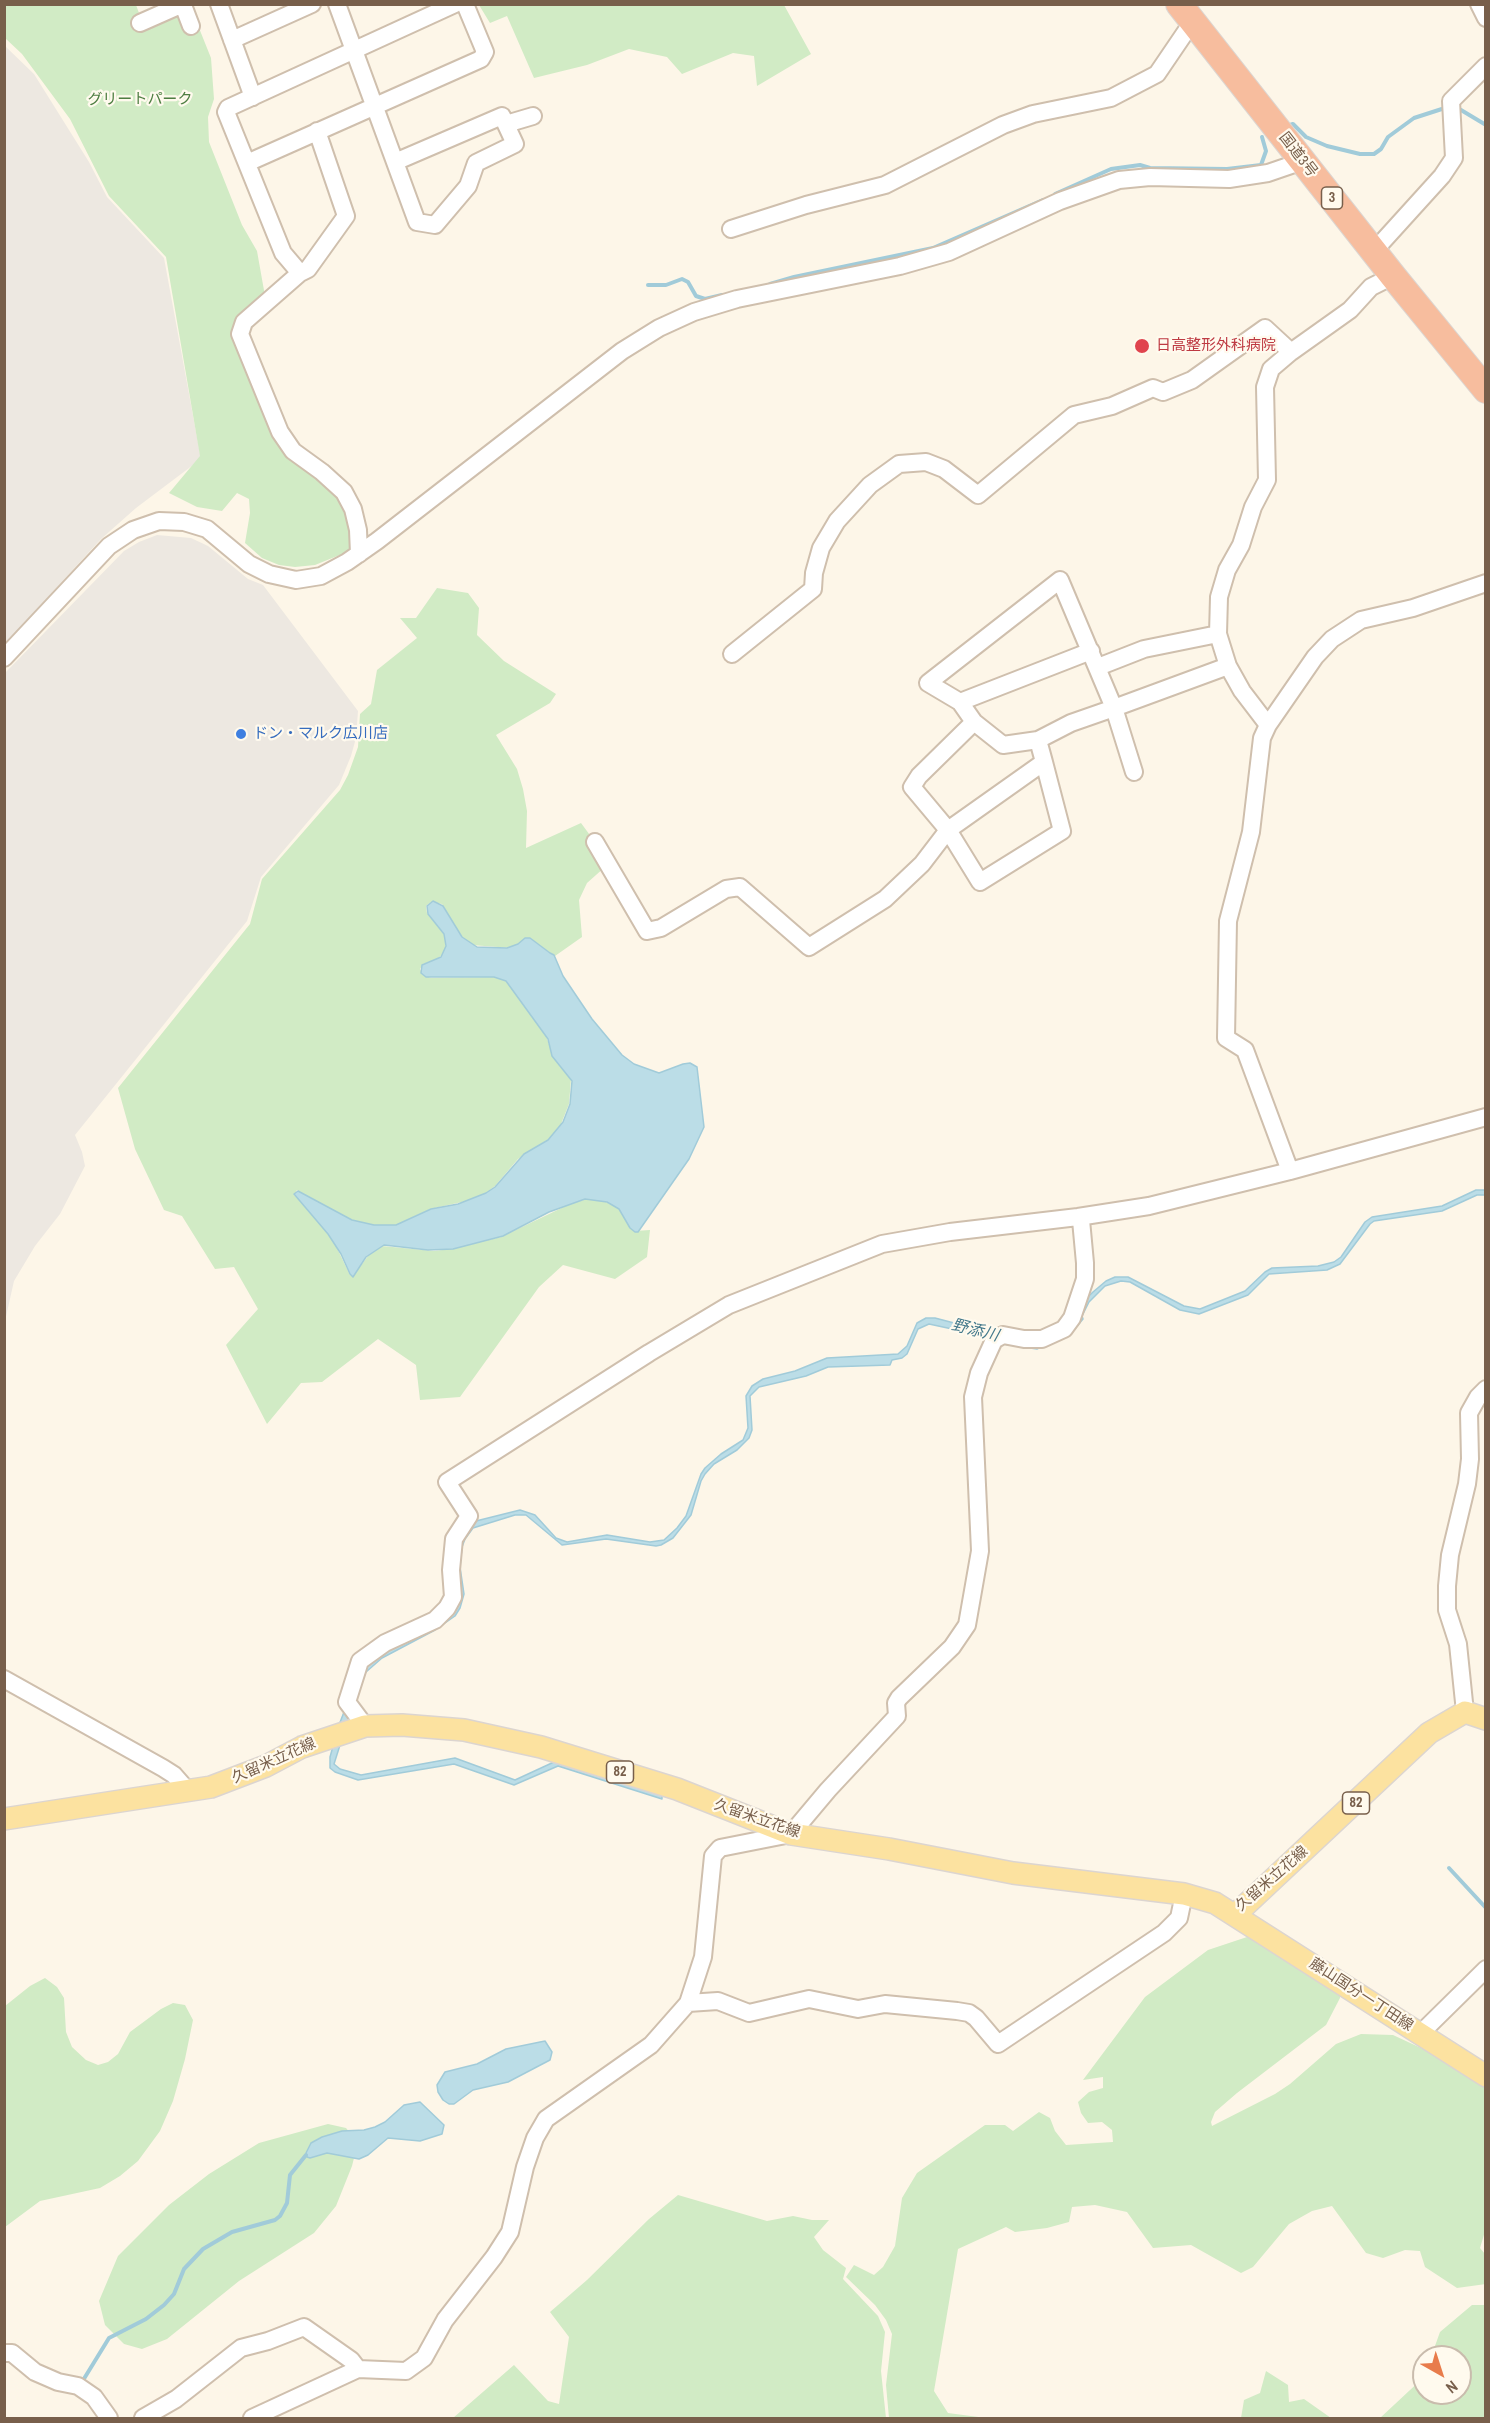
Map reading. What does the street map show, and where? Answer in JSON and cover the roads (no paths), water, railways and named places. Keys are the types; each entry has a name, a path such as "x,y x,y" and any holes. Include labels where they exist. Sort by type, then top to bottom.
{"highway":[{"name":"国道3号","path":"1186,13 1485,390"}],"main road":[{"name":"久留米立花線","path":"4,1819 211,1787 235,1780 302,1747 365,1726 402,1725 464,1730 541,1747 677,1790 791,1834 889,1849 1013,1873 1184,1894 1215,1903 1236,1914 1429,1733 1465,1713"},
{"path":"1465,1713 1485,1719"},
{"name":"藤山国分一丁田線","path":"1236,1914 1485,2076"}],"street":[{"path":"219,4 253,97"},
{"path":"232,40 312,4"},
{"path":"337,4 417,222 435,225 468,186 476,163 515,144 502,116 395,162"},
{"path":"300,273 283,253 226,112 228,108 454,4"},
{"path":"247,162 481,59 485,52 465,4"},
{"path":"1479,4 1485,18"},
{"path":"140,23 183,5 191,26"},
{"path":"732,229 806,205 885,185 1002,125 1033,114 1111,98 1156,74 1186,13"},
{"path":"1374,251 1442,176 1454,158 1452,106 1485,66"},
{"path":"506,124 533,116"},
{"path":"317,131 346,216 308,269 300,273 244,322 240,334 280,432 293,451 322,472 344,492 356,519 359,554"},
{"path":"4,658 109,546 133,530 159,521 184,522 207,529 249,564 270,574 296,580 321,576 359,554 622,351 659,328 694,312 737,299 900,266 949,252 1060,201 1119,180 1150,177 1229,179 1268,173 1303,161"},
{"path":"1268,725 1242,691 1228,666 1218,633 1219,597 1227,570 1240,545 1253,507 1267,480 1264,387 1271,369 1350,310 1371,287 1393,276"},
{"path":"732,654 813,589 814,573 821,548 837,521 870,485 899,464 926,462 944,469 978,495 1074,415 1112,406 1153,388 1163,392 1192,381 1265,328 1291,352"},
{"path":"1134,772 1114,708 1060,580 928,683 960,702 974,722 1003,745 1038,740 1071,723 1114,708 1228,666"},
{"path":"1290,1171 1245,1050 1226,1038 1228,921 1251,832 1262,738 1268,725 1315,657 1332,639 1361,620 1413,608 1485,583"},
{"path":"1098,667 1144,649 1218,633"},
{"path":"960,702 1091,651"},
{"path":"974,722 919,776 912,787 948,830 980,882 1062,831 1038,740"},
{"path":"595,842 647,931 661,928 726,889 740,887 809,947 885,898 922,864 948,830 1044,762"},
{"path":"365,1726 346,1702 360,1661 385,1643 435,1620 447,1608 453,1597 454,1539 469,1516 447,1482 649,1353 729,1305 882,1244 951,1232 1149,1206 1290,1171 1485,1117"},
{"path":"252,2418 358,2368 406,2371 424,2358 445,2320 494,2257 510,2232 525,2168 535,2138 546,2119 651,2045 688,2003 703,1957 713,1856 720,1848 791,1834 897,1716 896,1702 899,1698 952,1647 968,1625 980,1551 973,1397 979,1373 994,1340 1003,1335 1024,1339 1042,1339 1064,1329 1072,1318 1085,1279 1081,1220 1078,1217"},
{"path":"1465,1713 1458,1644 1447,1610 1447,1586 1450,1555 1467,1484 1470,1459 1469,1413 1485,1389"},
{"path":"4,1680 163,1768 174,1775 188,1791"},
{"path":"688,2003 718,2001 749,2013 809,1999 858,2009 885,2004 957,2011 969,2013 976,2018 998,2044 1164,1933 1179,1918 1184,1894"},
{"path":"1420,2034 1485,1969"},
{"path":"143,2418 177,2399 241,2348 268,2341 304,2327 351,2360 358,2368"},
{"path":"4,2353 12,2353 34,2372 58,2382 78,2386 94,2397 109,2418"}],"water":[{"path":"433,901 443,906 462,937 477,947 507,948 518,944 525,938 530,938 554,955 563,976 592,1019 622,1055 634,1064 659,1073 683,1064 690,1063 697,1067 704,1127 689,1159 638,1232 630,1228 619,1209 607,1202 585,1199 549,1212 503,1236 453,1249 428,1250 384,1245 366,1257 353,1277 328,1234 294,1194 298,1191 352,1220 374,1225 396,1225 431,1209 458,1204 486,1193 495,1187 524,1154 548,1140 563,1122 570,1104 572,1081 552,1056 548,1039 506,981 494,977 426,977 421,973 422,965 441,957 446,946 444,934 428,914 427,906"},
{"name":"野添川","path":"1476,1190 1485,1190 1485,1195 1477,1195 1442,1211 1374,1221 1340,1264 1327,1270 1269,1274 1248,1295 1199,1314 1180,1310 1130,1282 1121,1281 1105,1286 1089,1302 1082,1316 1083,1319 1073,1331 1037,1349 1003,1344 980,1335 929,1324 918,1329 907,1354 902,1358 892,1360 890,1365 828,1367 806,1376 759,1387 750,1396 752,1430 749,1438 737,1450 714,1464 705,1474 691,1515 673,1538 661,1545 606,1539 562,1545 526,1515 515,1515 473,1528 462,1547 460,1567 464,1594 460,1608 455,1616 435,1630 382,1658 366,1672 361,1679 334,1764 340,1769 361,1775 455,1758 515,1780 554,1762 662,1795 662,1799 558,1766 514,1785 454,1764 358,1780 330,1768 330,1757 339,1725 359,1673 380,1654 440,1620 459,1546 476,1521 520,1510 535,1515 556,1538 567,1542 607,1535 650,1542 664,1540 686,1516 705,1468 743,1440 748,1428 746,1396 752,1386 763,1379 795,1371 827,1358 898,1354 907,1346 917,1323 926,1318 935,1318 1038,1345 1093,1292 1115,1277 1128,1277 1184,1306 1200,1309 1245,1291 1272,1268 1318,1266 1334,1262 1341,1257 1365,1222 1372,1217 1442,1206"},
{"path":"545,2041 552,2052 550,2060 508,2082 473,2090 454,2104 443,2100 438,2092 437,2085 445,2072 477,2064 506,2049"},
{"path":"420,2102 444,2125 442,2134 420,2141 388,2138 368,2155 359,2159 327,2153 307,2157 306,2153 311,2143 322,2137 342,2131 375,2127 385,2122 404,2105"}],"waterway":[{"path":"1290,125 1293,124 1306,137 1327,146 1360,154 1374,154 1381,149 1388,137 1414,118 1448,107"},
{"path":"1456,107 1486,125"},
{"path":"1055,194 1111,169 1140,165 1150,168 1227,169 1261,165 1266,151 1262,137"},
{"path":"770,284 933,248 1043,200"},
{"path":"648,285 666,285 682,279 688,282 696,296 705,299 722,295"},
{"path":"1449,1868 1486,1908"},
{"path":"82,2382 109,2338 146,2319 164,2305 174,2294 184,2269 203,2249 232,2232 275,2220 280,2216 287,2203 290,2175 306,2155"}],"place":[{"name":"日高整形外科病院","path":"1142,346"},
{"name":"ドン・マルク広川店","path":"241,734"}],"park label":[{"name":"グリートパーク","path":"140,100"}]}
